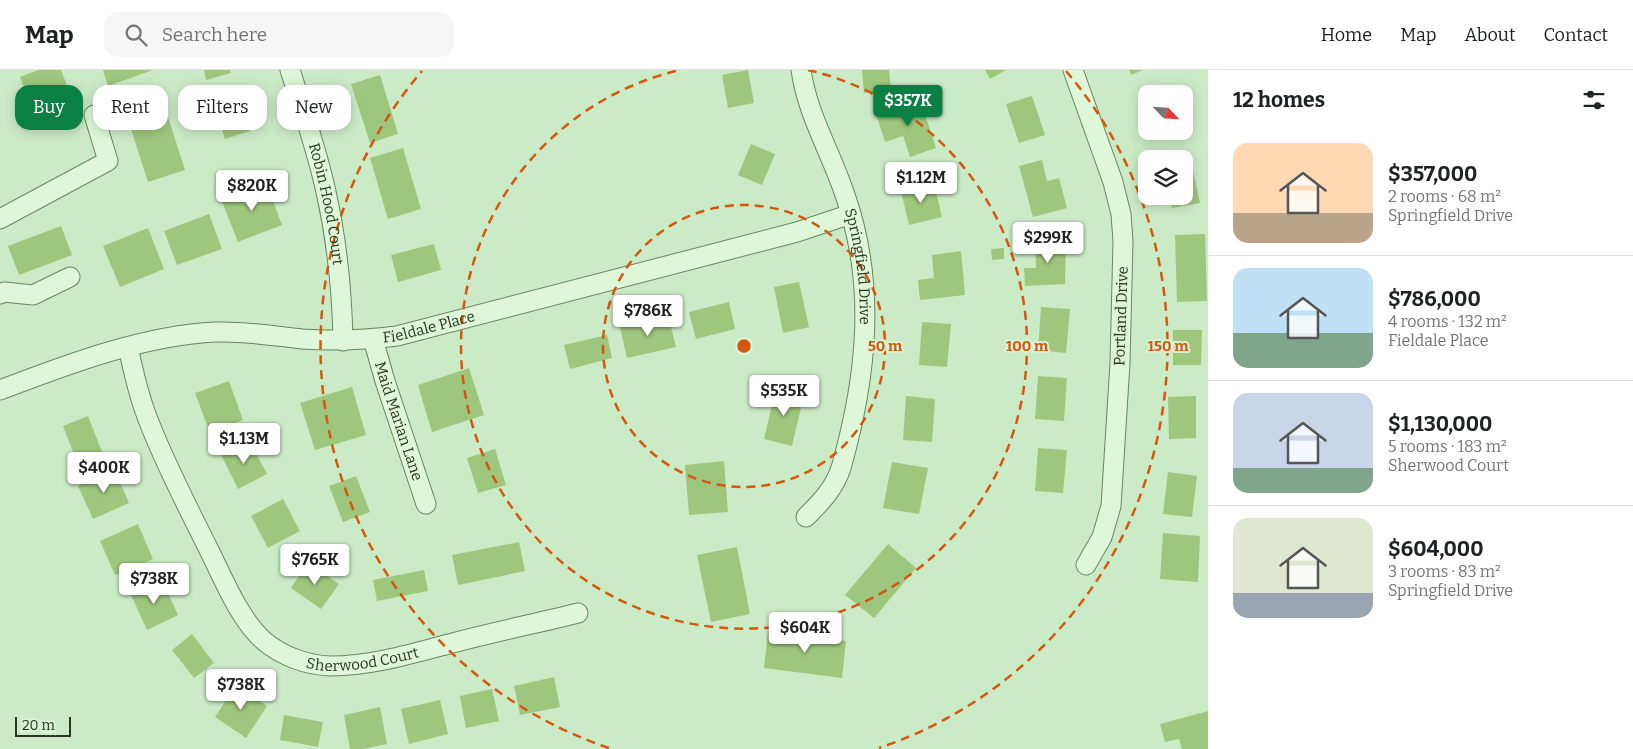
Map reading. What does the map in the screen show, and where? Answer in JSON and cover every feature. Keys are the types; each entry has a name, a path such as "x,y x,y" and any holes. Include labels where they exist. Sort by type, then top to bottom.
{"street":[{"name":"Robin Hood Court","path":"290,70 313,141 336,243 342,294 343,341"},
{"name":"Springfield Drive","path":"801,70 807,99 851,214 859,248 866,300 866,329 861,379 851,429 838,478 827,496 806,517"},
{"name":"Portland Drive","path":"1073,70 1113,182 1120,214 1123,241 1120,363 1111,506 1102,537 1086,565"},
{"path":"0,219 108,161 99,130"},
{"name":"Fieldale Place","path":"0,390 128,347 176,336 216,332 256,333 303,339 343,341 397,336 797,232 851,214"},
{"path":"0,294 4,292 33,295 70,277"},
{"name":"Maid Marian Lane","path":"374,339 385,381 426,504"},
{"name":"Sherwood Court","path":"128,347 137,385 151,427 186,504 249,625 281,653 304,662 330,666 377,661 578,613"}],"building":[{"path":"38,70 61,70 67,85 23,85 20,77"},
{"path":"103,70 153,70 111,85 108,85"},
{"path":"204,70 230,70 231,73 206,80"},
{"path":"748,70 754,103 728,108 722,75"},
{"path":"862,70 889,70 891,90 864,93"},
{"path":"985,70 1006,70 990,79"},
{"path":"1129,70 1143,70 1131,75"},
{"path":"380,75 398,134 370,143 351,84"},
{"path":"1032,96 1045,135 1019,143 1006,104"},
{"path":"920,99 936,148 910,157 903,136 885,142 876,114"},
{"path":"168,117 185,170 148,182 131,130 168,130"},
{"path":"222,130 250,130 250,131 225,139"},
{"path":"751,144 775,154 762,185 738,175"},
{"path":"403,148 421,209 388,219 370,158"},
{"path":"1042,160 1047,181 1059,178 1067,208 1033,217 1019,166"},
{"path":"1193,171 1200,203 1193,204"},
{"path":"266,182 282,225 238,242 221,199"},
{"path":"934,183 942,217 909,225 901,191"},
{"path":"1171,205 1189,205 1172,208"},
{"path":"209,214 222,249 177,265 164,231"},
{"path":"61,226 72,255 19,275 8,246"},
{"path":"148,228 164,269 120,287 103,246"},
{"path":"1205,234 1207,301 1177,302 1175,235"},
{"path":"1066,239 1065,284 1025,286 1024,268 1036,268 1035,240"},
{"path":"434,244 441,270 398,282 391,255"},
{"path":"1004,248 1004,259 992,260 991,249"},
{"path":"961,251 965,295 920,300 918,280 934,278 932,255"},
{"path":"799,282 809,327 783,333 774,287"},
{"path":"729,302 735,329 696,339 689,312"},
{"path":"1041,307 1070,309 1066,353 1038,350"},
{"path":"668,315 676,347 627,358 620,327"},
{"path":"922,322 951,324 947,367 919,365"},
{"path":"1173,330 1202,330 1201,365 1173,365"},
{"path":"607,335 612,358 570,369 564,345"},
{"path":"469,368 484,415 432,432 418,385"},
{"path":"1038,376 1067,378 1064,421 1035,419"},
{"path":"229,381 243,420 210,433 195,393"},
{"path":"352,387 366,435 315,450 300,403"},
{"path":"776,388 804,395 792,446 764,439"},
{"path":"906,396 935,399 932,442 903,440"},
{"path":"1196,396 1196,438 1169,439 1168,397"},
{"path":"88,416 102,452 77,462 63,426"},
{"path":"249,440 267,474 238,489 221,455"},
{"path":"1038,448 1067,450 1063,493 1035,491"},
{"path":"495,449 506,485 478,493 467,458"},
{"path":"724,461 728,512 689,515 685,465"},
{"path":"892,462 928,468 919,514 883,508"},
{"path":"115,470 129,503 93,519 78,486"},
{"path":"1168,472 1197,476 1192,517 1163,514"},
{"path":"356,476 370,512 343,522 329,486"},
{"path":"283,499 300,531 268,548 251,516"},
{"path":"138,524 153,559 115,575 100,541"},
{"path":"1163,533 1200,536 1198,582 1160,579"},
{"path":"519,542 525,571 458,585 452,555"},
{"path":"888,544 916,568 874,618 845,595"},
{"path":"737,547 750,614 711,622 697,555"},
{"path":"308,563 339,584 321,609 291,588"},
{"path":"424,570 428,591 377,601 373,580"},
{"path":"162,580 178,615 147,630 131,595"},
{"path":"768,631 846,641 842,678 764,668"},
{"path":"192,634 214,663 194,678 172,650"},
{"path":"554,677 560,707 520,715 514,686"},
{"path":"236,685 267,706 246,738 215,717"},
{"path":"492,689 499,721 466,728 460,696"},
{"path":"440,700 448,734 409,744 401,709"},
{"path":"380,707 387,744 363,749 350,749 344,715"},
{"path":"1208,711 1208,749 1182,749 1179,739 1165,742 1160,724"},
{"path":"284,715 323,722 318,747 280,740"}]}
